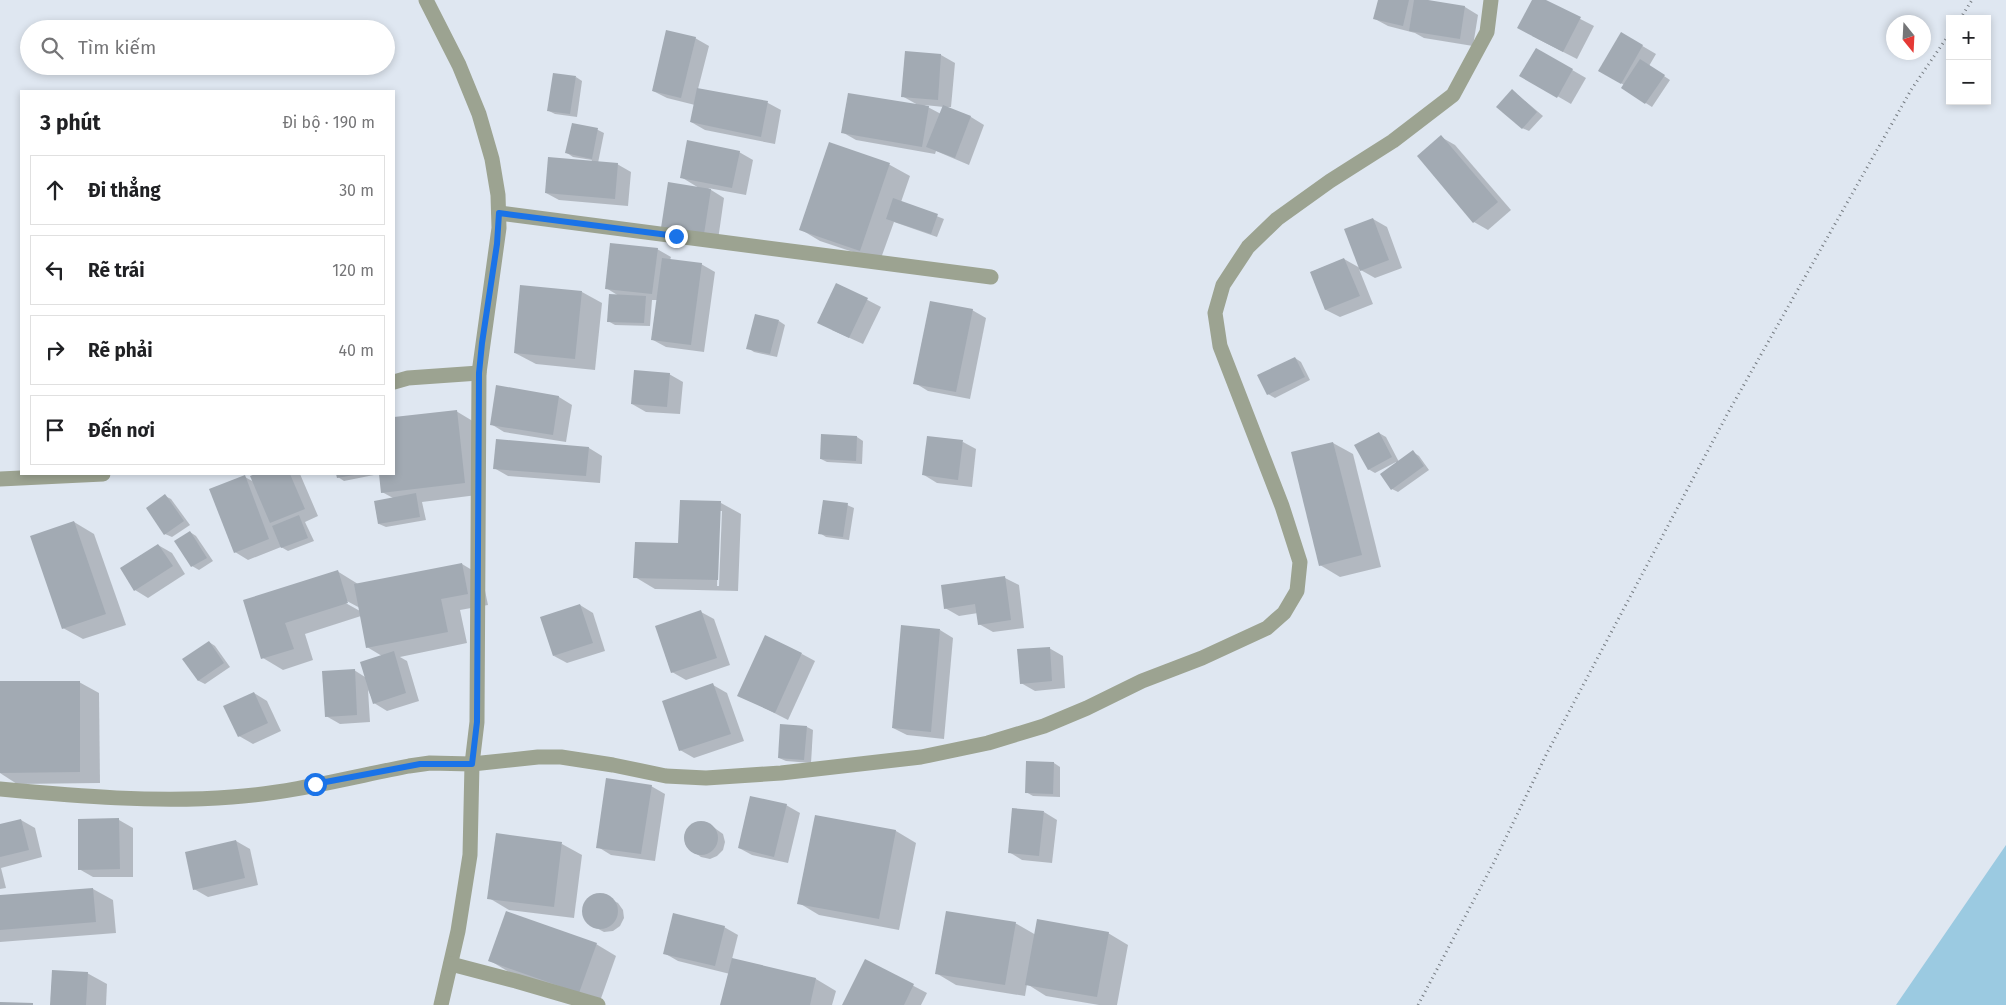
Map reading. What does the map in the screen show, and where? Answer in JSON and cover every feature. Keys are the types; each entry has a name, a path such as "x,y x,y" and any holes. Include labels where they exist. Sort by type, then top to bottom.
{"street":[{"path":"426,0 459,66 479,114 492,159 499,213 497,244 479,373 477,722 472,764 470,855 451,964 441,1005"},
{"path":"0,789 166,800 234,797 278,791 430,763 472,764 538,757 562,757 666,776 706,778 781,773 921,757 988,743 1044,726 1087,708 1142,681 1202,658 1267,628 1284,613 1297,591 1300,562 1282,506 1220,346 1215,313 1223,284 1248,247 1277,219 1330,181 1393,141 1453,95 1487,32 1491,0"},
{"path":"499,213 991,277"},
{"path":"395,382 408,378 479,373"},
{"path":"0,480 86,475"},
{"path":"451,964 516,980 598,1005"}],"path":[{"path":"1963,15 1972,0"},
{"path":"1418,1005 1493,864 1547,753 1729,410 1906,98 1946,39"}],"water":[{"path":"2006,845 2006,1005 1896,1005"}],"building":[{"path":"1378,0 1409,0 1403,26 1373,19"},
{"path":"1414,0 1428,0 1465,6 1460,39 1409,31"},
{"path":"1532,0 1546,0 1581,17 1563,52 1517,28"},
{"path":"666,30 696,37 681,98 652,91"},
{"path":"1621,32 1643,45 1621,84 1598,71"},
{"path":"1536,48 1573,69 1557,98 1519,76"},
{"path":"905,51 941,54 938,100 901,97"},
{"path":"1640,59 1665,75 1645,104 1621,88"},
{"path":"553,73 576,76 570,114 547,111"},
{"path":"697,88 768,101 761,137 690,122"},
{"path":"1512,89 1537,112 1522,129 1496,107"},
{"path":"848,93 929,106 922,147 841,133"},
{"path":"943,105 971,116 955,158 926,147"},
{"path":"572,123 598,128 592,159 565,153"},
{"path":"1441,135 1498,202 1473,223 1417,156"},
{"path":"687,140 740,151 732,188 680,178"},
{"path":"829,142 890,163 860,251 799,230"},
{"path":"548,157 618,163 615,199 545,193"},
{"path":"668,182 711,189 704,234 661,228"},
{"path":"893,198 938,214 931,234 886,219"},
{"path":"1373,218 1389,260 1360,271 1344,229"},
{"path":"610,243 658,248 652,294 605,289"},
{"path":"662,258 702,263 691,345 651,340"},
{"path":"1344,258 1360,296 1325,310 1310,272"},
{"path":"836,283 868,298 849,338 817,323"},
{"path":"520,285 582,291 575,359 514,353"},
{"path":"609,294 646,296 644,323 607,322"},
{"path":"930,301 973,309 956,392 913,384"},
{"path":"755,314 779,320 770,354 746,349"},
{"path":"1295,357 1305,377 1267,395 1257,375"},
{"path":"634,370 670,373 667,407 631,404"},
{"path":"496,385 559,396 553,435 490,425"},
{"path":"457,410 465,483 381,493 379,475 395,475 395,417"},
{"path":"1379,432 1392,457 1368,470 1354,445"},
{"path":"821,434 857,436 856,461 820,459"},
{"path":"927,436 963,440 958,480 922,475"},
{"path":"496,439 589,447 586,476 493,469"},
{"path":"1333,442 1362,555 1319,566 1291,452"},
{"path":"1413,450 1424,466 1391,490 1380,474"},
{"path":"245,475 269,539 234,553 209,489"},
{"path":"290,475 305,509 270,523 250,476"},
{"path":"336,475 354,475 337,478"},
{"path":"416,493 420,517 378,524 374,501"},
{"path":"165,494 184,521 164,535 146,508"},
{"path":"680,500 721,501 718,580 633,578 635,542 678,543"},
{"path":"823,500 848,503 843,537 818,534"},
{"path":"299,515 308,538 281,548 272,526"},
{"path":"74,521 106,614 62,629 30,536"},
{"path":"190,531 207,558 191,567 174,541"},
{"path":"158,544 173,566 134,591 120,568"},
{"path":"462,563 468,594 441,599 448,632 366,648 354,584"},
{"path":"338,570 348,603 285,623 294,649 261,659 243,600"},
{"path":"1005,576 1011,620 978,625 975,604 944,609 941,585"},
{"path":"580,604 593,643 553,656 540,617"},
{"path":"701,610 717,658 671,673 655,626"},
{"path":"901,625 940,629 931,732 892,728"},
{"path":"765,635 802,653 775,713 737,696"},
{"path":"209,641 224,663 198,681 182,659"},
{"path":"1050,647 1052,681 1020,684 1017,649"},
{"path":"394,651 406,693 373,704 360,662"},
{"path":"355,669 357,715 325,717 322,671"},
{"path":"0,681 80,681 80,772 0,773"},
{"path":"713,683 731,734 679,751 662,701"},
{"path":"254,692 268,723 238,737 223,706"},
{"path":"780,724 807,726 804,760 778,758"},
{"path":"1026,761 1054,762 1053,794 1025,793"},
{"path":"606,778 652,785 641,854 596,848"},
{"path":"750,796 787,804 774,857 738,848"},
{"path":"1012,808 1044,811 1039,856 1008,853"},
{"path":"815,815 896,830 879,919 797,904"},
{"path":"119,818 120,869 78,870 78,819"},
{"path":"21,819 29,850 0,857 0,824"},
{"path":"701,821 708,822 713,826 717,831 717,845 713,850 708,854 701,855 694,854 689,850 685,845 684,838 685,831 689,826 694,822"},
{"path":"496,833 562,842 554,907 487,899"},
{"path":"236,840 245,878 193,890 185,852"},
{"path":"93,888 96,922 0,930 0,895"},
{"path":"600,893 612,899 618,911 612,923 600,929 588,923 582,911 588,899"},
{"path":"506,911 597,943 579,993 488,961"},
{"path":"946,911 1016,922 1005,985 935,974"},
{"path":"673,913 725,926 715,966 663,954"},
{"path":"1037,919 1109,932 1097,997 1025,985"},
{"path":"732,958 816,978 810,1005 720,1005"},
{"path":"865,959 914,984 904,1005 842,1005"},
{"path":"52,970 88,972 86,1005 50,1005"},
{"path":"0,1002 33,1003 33,1005 0,1005"}],"route":[{"path":"315,784 420,764 472,764 477,722 479,373 497,244 499,213 676,236"}]}
